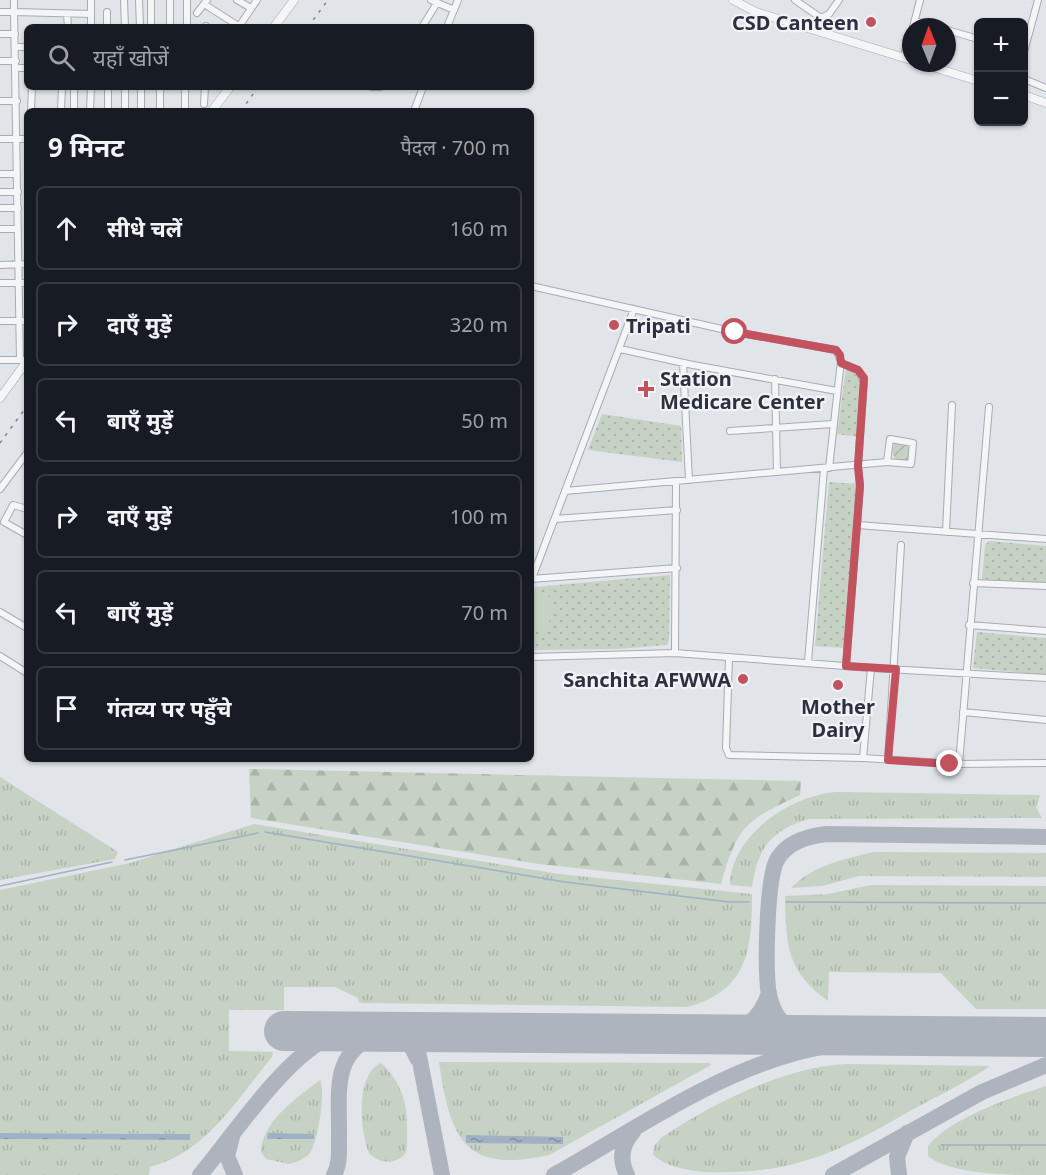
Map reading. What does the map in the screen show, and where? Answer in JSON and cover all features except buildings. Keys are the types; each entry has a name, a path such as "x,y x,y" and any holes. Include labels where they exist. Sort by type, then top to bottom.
{"street":[{"path":"14,0 18,283 24,340"},
{"path":"91,0 91,24"},
{"path":"124,0 124,24"},
{"path":"139,0 140,24"},
{"path":"151,0 151,24"},
{"path":"170,0 170,24"},
{"path":"187,0 188,24"},
{"path":"237,0 251,8"},
{"path":"241,24 256,0"},
{"path":"276,24 294,0"},
{"path":"448,24 458,0"},
{"path":"733,0 756,12 902,57"},
{"path":"795,0 821,18 829,14 839,0"},
{"path":"916,18 920,0"},
{"path":"1028,39 1038,0"},
{"path":"423,24 434,1 454,10"},
{"path":"197,13 205,2 237,24"},
{"path":"0,12 91,14"},
{"path":"107,12 108,24"},
{"path":"68,14 68,24"},
{"path":"956,33 974,38"},
{"path":"0,34 15,34"},
{"path":"16,47 24,48"},
{"path":"0,61 24,67"},
{"path":"949,72 974,80"},
{"path":"1028,81 1046,88"},
{"path":"31,108 32,90"},
{"path":"61,108 62,90"},
{"path":"74,90 74,108"},
{"path":"90,108 91,90"},
{"path":"108,90 108,108"},
{"path":"124,108 125,90"},
{"path":"141,90 141,108"},
{"path":"160,90 160,108"},
{"path":"185,90 185,108"},
{"path":"204,104 205,90"},
{"path":"214,108 228,90"},
{"path":"415,108 422,90"},
{"path":"1028,97 1046,104"},
{"path":"0,101 17,101"},
{"path":"0,139 24,139"},
{"path":"0,174 17,174"},
{"path":"0,192 18,192"},
{"path":"0,208 18,208"},
{"path":"0,229 18,229"},
{"path":"0,265 24,264"},
{"path":"0,284 24,283"},
{"path":"534,287 735,332 832,349 838,352 841,363 826,469 808,662"},
{"path":"534,572 634,309"},
{"path":"0,321 23,321"},
{"path":"620,349 671,361 837,391"},
{"path":"0,360 24,360"},
{"path":"0,398 24,362"},
{"path":"683,363 689,480"},
{"path":"841,363 858,370 864,378 858,466 860,486 846,666"},
{"path":"775,379 777,472"},
{"path":"946,532 952,405"},
{"path":"959,764 989,407"},
{"path":"730,431 832,424"},
{"path":"565,491 676,483 887,462 911,464 913,443 890,439 887,462"},
{"path":"0,489 24,457"},
{"path":"675,653 676,483"},
{"path":"24,508 13,505 4,522 24,533"},
{"path":"555,519 677,510"},
{"path":"857,525 1046,539"},
{"path":"888,760 896,669 901,545"},
{"path":"534,580 677,568"},
{"path":"973,583 1046,586"},
{"path":"0,612 24,626"},
{"path":"969,625 1046,631"},
{"path":"534,657 675,653 1046,678"},
{"path":"0,657 24,672"},
{"path":"729,657 726,748 729,755 862,758 959,764 1046,763"},
{"path":"862,758 871,668"},
{"path":"963,712 1046,720"}],"green space":[{"path":"846,368 863,380 858,437 837,434"},
{"path":"602,414 681,426 682,462 588,450"},
{"path":"894,444 912,444 910,461 896,461 892,452"},
{"path":"829,482 859,484 845,648 815,646"},
{"path":"989,541 1046,546 1046,584 982,579 985,545"},
{"path":"670,575 667,645 619,649 534,650 535,587"},
{"path":"536,594 555,598 547,630 534,627"},
{"path":"977,632 1046,638 1046,675 973,668"},
{"path":"249,769 801,781 800,795 767,811 739,836 721,884 539,864 251,818"},
{"path":"0,777 118,852 115,859 0,880"},
{"path":"838,792 1040,795 1036,807 1042,818 809,819 785,829 768,843 758,862 752,887 730,885 733,867 741,850 752,834 767,820 802,800"},
{"path":"254,824 559,874 752,894 748,950 735,979 708,1000 688,1007 359,1003 358,998 335,987 284,987 284,1010 229,1010 229,1051 273,1052 272,1057 233,1107 188,1150 150,1167 149,1175 0,1175 0,1139 190,1140 190,1134 0,1133 0,890 130,863"},
{"path":"874,852 1046,853 1046,877 859,876 822,886 791,888 819,868"},
{"path":"871,885 1046,886 1046,1009 976,1009 941,973 829,972 828,1001 804,979 791,955 786,928 785,896 828,894"},
{"path":"439,1062 710,1063 711,1065 549,1155 519,1160 496,1159 478,1153 465,1143 455,1128 448,1110"},
{"path":"381,1063 398,1085 407,1121 405,1154 401,1158 387,1162 369,1153 362,1118 363,1091 367,1079 373,1069"},
{"path":"847,1064 990,1066 860,1139 836,1150 789,1165 763,1170 704,1172 670,1165 653,1154 654,1146 661,1138 726,1100 775,1079 824,1066"},
{"path":"320,1080 322,1094 320,1116 316,1138 310,1153 301,1160 289,1164 266,1159 261,1148 264,1137 276,1118"},
{"path":"1046,1086 1046,1175 984,1173 952,1167 928,1156 928,1146 951,1126 982,1110"}],"water":[{"path":"0,1133 190,1134 190,1140 0,1139"},
{"path":"268,1133 314,1134 314,1139 267,1139"},
{"path":"466,1135 563,1137 563,1144 466,1143"}],"waterway":[{"path":"265,832 565,882 729,902 749,902"},
{"path":"125,860 258,833"},
{"path":"0,886 112,862"},
{"path":"786,902 1046,903"},
{"path":"941,1145 1046,1145"}],"taxiway":[{"path":"828,1036 800,1032 788,1026 776,1014 769,995 767,946 769,903 774,868 782,852 806,838 826,834 1046,837"},
{"path":"710,1035 731,1031 747,1024 760,1012 769,993"},
{"path":"200,1175 262,1097 298,1059 334,1035 361,1032"},
{"path":"334,1175 339,1158 341,1074 354,1050 366,1040 384,1032"},
{"path":"387,1032 406,1040 417,1058"},
{"path":"441,1032 427,1035 417,1046 442,1175"},
{"path":"554,1175 671,1107 763,1063 823,1047 908,1036"},
{"path":"833,1175 982,1092 1046,1065"},
{"path":"627,1175 622,1152 633,1132"},
{"path":"899,1175 897,1157 907,1133"},
{"path":"232,1137 227,1156 235,1175"}],"runway":[{"path":"284,1031 1046,1037"}],"railway":[{"path":"310,24 328,0"},
{"path":"243,108 256,90"},
{"path":"0,443 24,410"}],"place":[{"name":"CSD Canteen","path":"871,22"},
{"name":"Tripati","path":"614,325"},
{"name":"Station Medicare Center","path":"646,389"},
{"name":"Sanchita AFWWA","path":"743,679"},
{"name":"Mother Dairy","path":"838,685"}],"route":[{"path":"735,332 836,350 840,355 841,363 858,370 864,378 858,466 860,486 846,666 896,669 888,760 950,764"}]}
